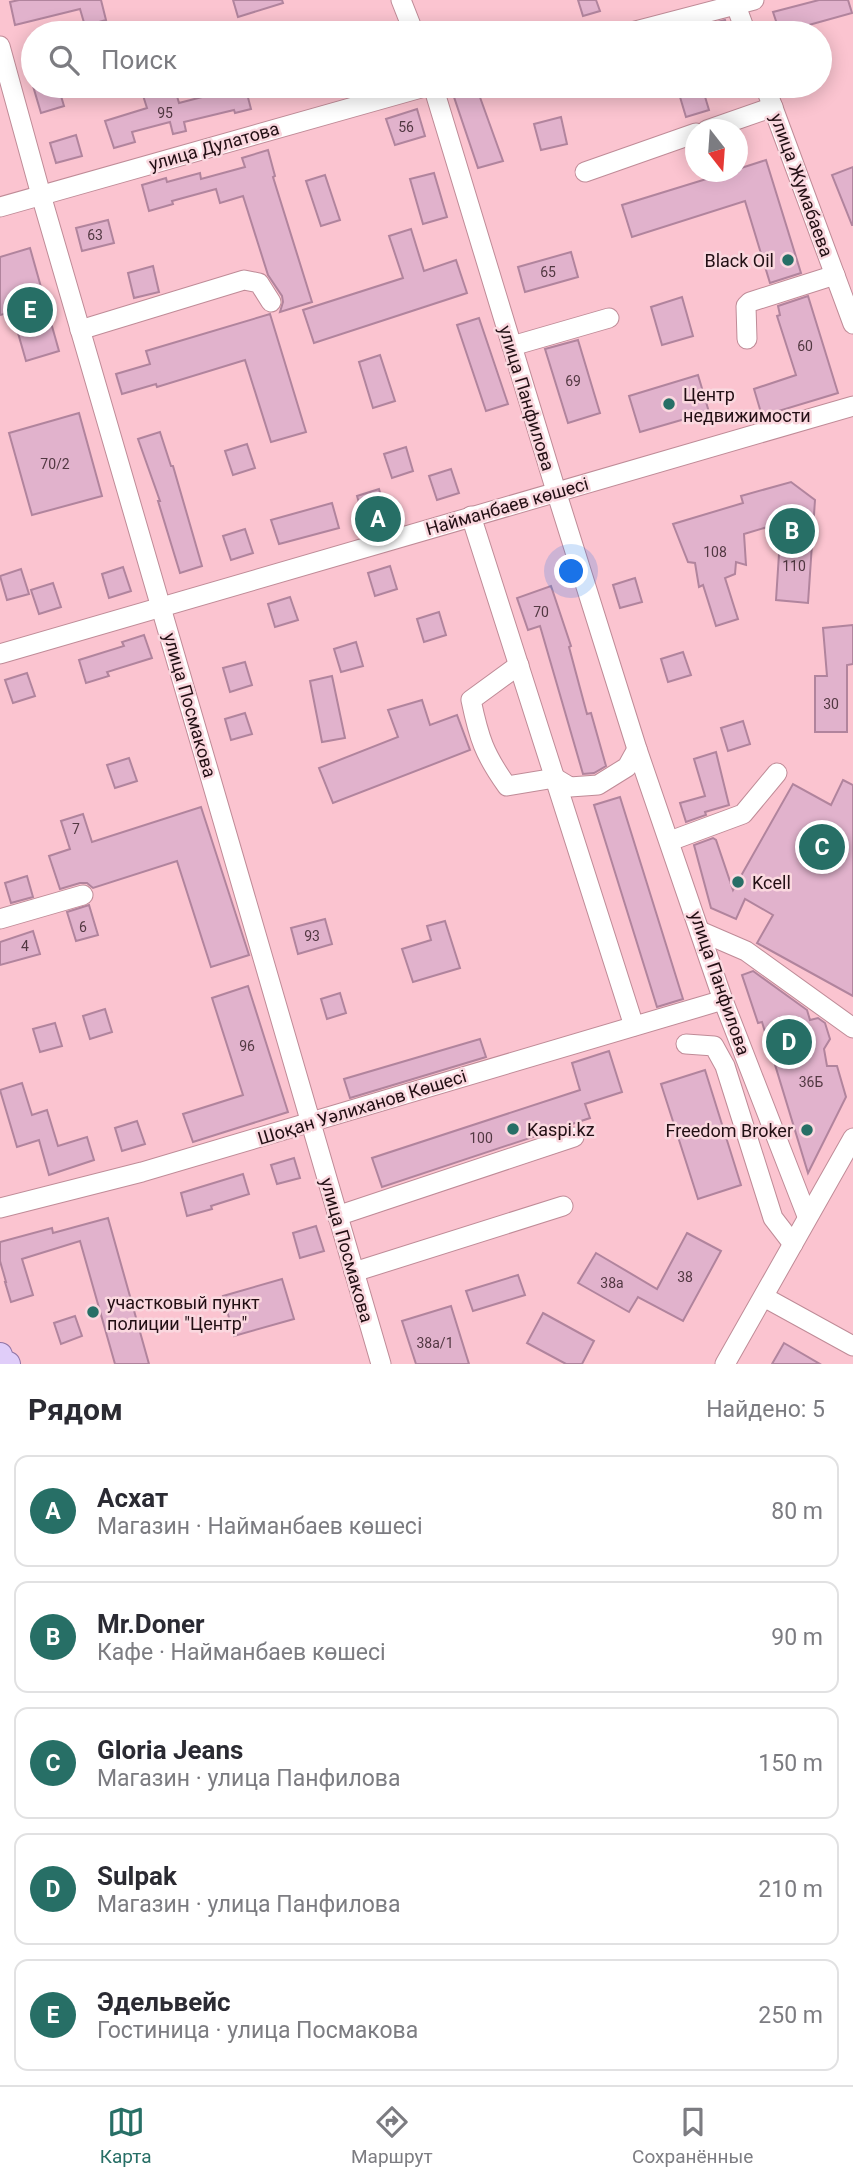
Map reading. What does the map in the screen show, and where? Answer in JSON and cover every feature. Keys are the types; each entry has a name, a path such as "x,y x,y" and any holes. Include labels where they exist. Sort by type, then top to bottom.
{"street":[{"path":"401,0 409,21"},
{"path":"672,21 741,2 744,21"},
{"name":"улица Посмакова","path":"0,46 381,1364"},
{"name":"улица Дулатова","path":"0,207 387,98"},
{"name":"улица Панфилова","path":"434,98 637,748 723,1000 807,1216"},
{"name":"улица Жумабаева","path":"770,98 853,324"},
{"path":"739,119 773,107"},
{"path":"585,172 685,137"},
{"path":"747,339 746,306 750,302 835,275"},
{"path":"80,330 244,280 260,284 271,302"},
{"path":"512,346 609,318"},
{"name":"Найманбаев көшесі","path":"0,654 853,406"},
{"path":"471,516 634,1026"},
{"path":"519,665 471,700 488,760 507,786 555,778 570,787 598,785 627,767 637,748"},
{"path":"670,841 743,814 777,773"},
{"path":"0,919 83,895"},
{"path":"702,932 746,951 853,1028"},
{"name":"Шоқан Уәлиханов Көшесі","path":"0,1208 142,1172 723,1000"},
{"path":"686,1044 714,1046 725,1066 773,1217 793,1244"},
{"path":"337,1216 574,1137"},
{"path":"725,1364 853,1138"},
{"path":"354,1272 563,1206"},
{"path":"764,1297 853,1346"}],"building":[{"path":"101,0 106,20 84,21 80,9 21,21 15,25 10,2"},
{"path":"233,0 282,0 283,3 238,17"},
{"path":"578,0 596,0 600,11 583,16"},
{"path":"819,0 848,0 852,13 823,21 776,21 773,12"},
{"path":"37,98 62,98 64,106 41,113"},
{"path":"144,98 178,98 179,103 198,98 248,98 251,109 235,113 234,110 184,122 186,131 173,134 170,122 132,132 135,142 114,148 105,121 147,108"},
{"path":"454,98 480,98 503,161 478,168"},
{"path":"680,98 705,98 709,110 686,117"},
{"path":"417,109 425,136 395,145 386,119"},
{"path":"561,117 567,144 541,150 534,124"},
{"path":"76,135 82,156 56,163 50,143"},
{"path":"268,150 275,176 273,177 312,302 280,312 282,296 268,275 243,196 220,203 216,189 172,201 173,204 149,211 142,185 166,178 167,182 200,173 201,179 245,167 242,158"},
{"path":"766,160 801,273 770,283 745,201 632,237 622,205 697,182 748,182 748,166"},
{"path":"853,167 853,225 852,225 832,175"},
{"path":"434,173 447,217 423,224 410,179"},
{"path":"325,175 340,220 321,226 306,181"},
{"path":"108,220 114,243 82,251 76,228"},
{"path":"411,229 424,271 456,260 467,293 314,343 303,310 403,278 389,236"},
{"path":"30,248 59,351 26,361 12,312 0,315 0,257"},
{"path":"571,252 578,277 525,292 518,267"},
{"path":"153,266 159,292 134,298 128,273"},
{"path":"808,296 838,393 762,416 754,389 796,375 777,316 780,315 778,306"},
{"path":"682,297 693,336 662,345 651,307"},
{"path":"270,314 306,432 271,442 245,360 157,387 156,384 122,394 116,374 150,364 146,351"},
{"path":"479,318 508,404 486,411 457,325"},
{"path":"578,340 600,413 568,423 545,349"},
{"path":"380,355 395,401 373,408 359,362"},
{"name":"Центр недвижимости","path":"698,375 709,412 640,432 629,396"},
{"path":"79,413 102,496 32,515 9,433"},
{"path":"160,432 173,466 202,566 180,573 160,501 138,439"},
{"path":"247,444 255,468 233,475 225,451"},
{"path":"406,447 413,471 392,478 384,454"},
{"path":"451,469 459,493 437,500 429,476"},
{"path":"791,482 815,500 808,603 776,600 781,523 744,534 746,565 736,562 735,574 725,578 738,619 716,626 703,585 699,587 695,563 688,562 673,524 743,503 741,496"},
{"path":"379,489 386,513 364,520 357,496"},
{"path":"332,503 339,528 279,544 271,520"},
{"path":"245,529 253,553 231,560 223,536"},
{"path":"390,566 397,589 375,596 368,573"},
{"path":"123,567 131,591 109,598 102,574"},
{"path":"21,569 29,594 7,600 0,576"},
{"path":"635,578 642,602 620,608 613,585"},
{"path":"53,583 61,607 39,614 31,590"},
{"path":"551,586 571,646 569,647 587,714 591,713 606,766 594,773 583,774 540,626 528,630 517,598"},
{"path":"290,597 298,620 275,627 268,604"},
{"path":"439,612 446,635 424,642 417,619"},
{"path":"853,625 853,664 847,665 847,732 815,732 815,676 827,676 823,628"},
{"path":"144,635 152,658 107,672 109,676 86,683 79,660 124,646 122,642"},
{"path":"356,642 363,666 341,672 334,649"},
{"path":"683,652 691,675 668,682 661,659"},
{"path":"245,662 252,685 230,692 223,668"},
{"path":"27,673 35,696 13,703 5,680"},
{"path":"332,676 345,738 322,742 310,681"},
{"path":"422,700 430,725 457,715 470,750 333,803 319,768 398,737 388,710"},
{"path":"245,713 252,734 231,740 225,719"},
{"path":"743,721 750,744 728,751 721,728"},
{"path":"716,752 729,805 705,812 706,815 686,822 680,803 705,796 694,759"},
{"path":"129,758 137,781 115,788 107,765"},
{"path":"843,780 853,785 853,996 757,943 773,915 745,899 736,919 711,908 694,845 713,838 716,840 733,890 793,784 831,805"},
{"path":"620,797 683,999 657,1007 594,805"},
{"path":"201,807 249,955 211,967 177,861 93,888 87,883 80,883 60,889 49,856 70,849 61,821 83,814 92,842"},
{"path":"27,876 33,897 11,903 5,883"},
{"path":"89,905 98,935 76,941 67,912"},
{"path":"325,919 332,944 298,954 291,928"},
{"path":"445,921 460,968 413,982 402,949 431,940 427,926"},
{"path":"33,931 40,954 0,965 0,942"},
{"path":"753,971 807,1010 810,1020 818,1018 825,1023 830,1039 824,1049 827,1066 837,1066 846,1097 808,1173 762,1022 758,1023 742,975"},
{"path":"248,986 288,1112 193,1142 183,1114 243,1095 212,998"},
{"path":"340,993 346,1013 327,1019 321,999"},
{"path":"105,1009 112,1032 90,1039 83,1016"},
{"path":"55,1023 62,1046 40,1052 33,1029"},
{"path":"480,1039 486,1057 350,1098 344,1079"},
{"path":"609,1051 622,1092 585,1104 590,1118 382,1187 372,1158 580,1090 572,1063"},
{"path":"705,1070 741,1185 698,1199 661,1084"},
{"path":"22,1083 32,1115 47,1110 58,1146 87,1137 94,1160 49,1175 39,1140 17,1147 0,1090"},
{"path":"137,1121 145,1144 122,1151 115,1128"},
{"path":"294,1158 300,1178 277,1184 271,1165"},
{"path":"243,1174 249,1194 187,1216 181,1193"},
{"path":"108,1218 149,1364 115,1364 80,1241 22,1259 33,1295 11,1302 5,1282 0,1261 0,1242 52,1228 53,1233"},
{"path":"316,1226 324,1251 300,1258 293,1233"},
{"path":"687,1233 721,1251 683,1321 638,1297 629,1312 578,1283 596,1253 657,1289"},
{"path":"518,1275 525,1295 473,1311 466,1291"},
{"path":"282,1279 294,1319 234,1336 223,1296"},
{"path":"451,1306 469,1364 416,1364 402,1321"},
{"path":"543,1313 594,1341 582,1364 566,1364 527,1343"},
{"path":"75,1316 82,1336 61,1344 54,1323"},
{"path":"784,1343 820,1364 772,1364"}],"place":[{"name":"Black Oil","path":"788,260"},
{"name":"Эдельвейс","path":"30,310"},
{"name":"Центр недвижимости","path":"669,404"},
{"name":"Асхат","path":"378,519"},
{"name":"Mr.Doner","path":"792,531"},
{"name":"Gloria Jeans","path":"822,847"},
{"name":"Kcell","path":"738,882"},
{"name":"Sulpak","path":"789,1042"},
{"name":"Kaspi.kz","path":"513,1129"},
{"name":"Freedom Broker","path":"807,1130"},
{"name":"участковый пункт полиции \"Центр\"","path":"93,1312"}]}
